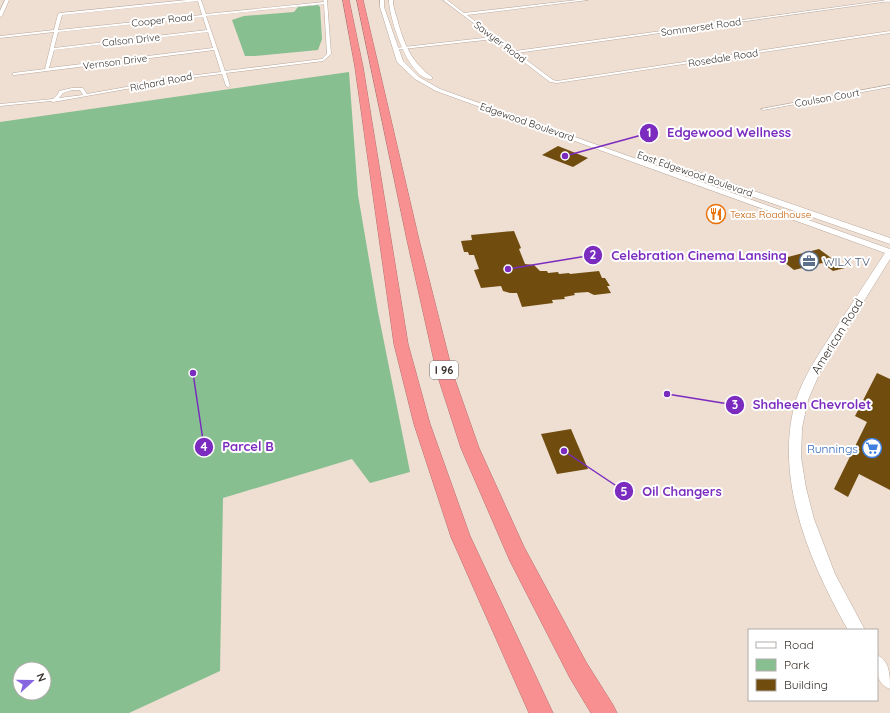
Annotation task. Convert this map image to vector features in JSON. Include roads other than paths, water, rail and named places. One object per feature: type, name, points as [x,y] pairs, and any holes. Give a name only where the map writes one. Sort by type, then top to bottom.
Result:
[{"type":"highway","points":[[346,0],[359,67],[401,344],[422,424],[461,537],[542,713]]},
{"type":"highway","name":"I 96","points":[[360,0],[413,240],[445,374],[470,448],[517,554],[578,670],[605,713]]},
{"type":"street","points":[[0,16],[7,0]]},
{"type":"street","points":[[47,70],[60,14],[198,0],[228,86]]},
{"type":"street","name":"Edgewood Boulevard","points":[[382,0],[382,7],[400,62],[409,72],[438,90],[477,102],[537,126],[790,216]]},
{"type":"street","points":[[391,0],[390,6],[405,49]]},
{"type":"street","name":"Sawyer Road","points":[[445,0],[552,81],[557,82]]},
{"type":"street","points":[[464,14],[586,0]]},
{"type":"street","name":"Cooper Road","points":[[0,37],[325,1]]},
{"type":"street","name":"Richard Road","points":[[0,105],[53,101],[168,80],[323,60],[329,54],[325,1]]},
{"type":"street","name":"Sommerset Road","points":[[514,52],[888,1]]},
{"type":"street","name":"Calson Drive","points":[[52,49],[209,32]]},
{"type":"street","name":"Rosedale Road","points":[[557,82],[890,32]]},
{"type":"street","points":[[395,49],[495,38]]},
{"type":"street","name":"Vernson Drive","points":[[15,74],[215,49]]},
{"type":"street","name":"East Edgewood Boulevard","points":[[405,49],[414,65],[438,83],[477,102],[516,112],[890,241]]},
{"type":"street","name":"Coulson Court","points":[[763,109],[890,86]]},
{"type":"street","points":[[53,101],[60,95],[61,92],[72,89],[81,89],[86,96]]},
{"type":"street","points":[[537,126],[549,126],[578,136],[588,137]]},
{"type":"street","points":[[683,177],[693,176],[722,186],[733,187]]},
{"type":"street","points":[[720,191],[733,193],[765,204],[771,203],[769,199]]},
{"type":"street","points":[[878,237],[864,235],[799,212],[792,212],[789,214],[790,216],[890,252]]},
{"type":"street","name":"American Road","points":[[856,629],[824,565],[805,511],[796,461],[796,428],[800,407],[809,381],[890,252]]},
{"type":"street","points":[[878,664],[890,681]]},
{"type":"place","name":"Edgewood Wellness","points":[[565,156]]},
{"type":"place","name":"Texas Roadhouse","points":[[716,214]]},
{"type":"place","name":"WILX TV","points":[[809,261]]},
{"type":"place","name":"Celebration Cinema Lansing","points":[[508,269]]},
{"type":"place","name":"Parcel B","points":[[193,373]]},
{"type":"place","name":"Shaheen Chevrolet","points":[[667,394]]},
{"type":"place","name":"Runnings","points":[[872,448]]},
{"type":"place","name":"Oil Changers","points":[[564,451]]}]
